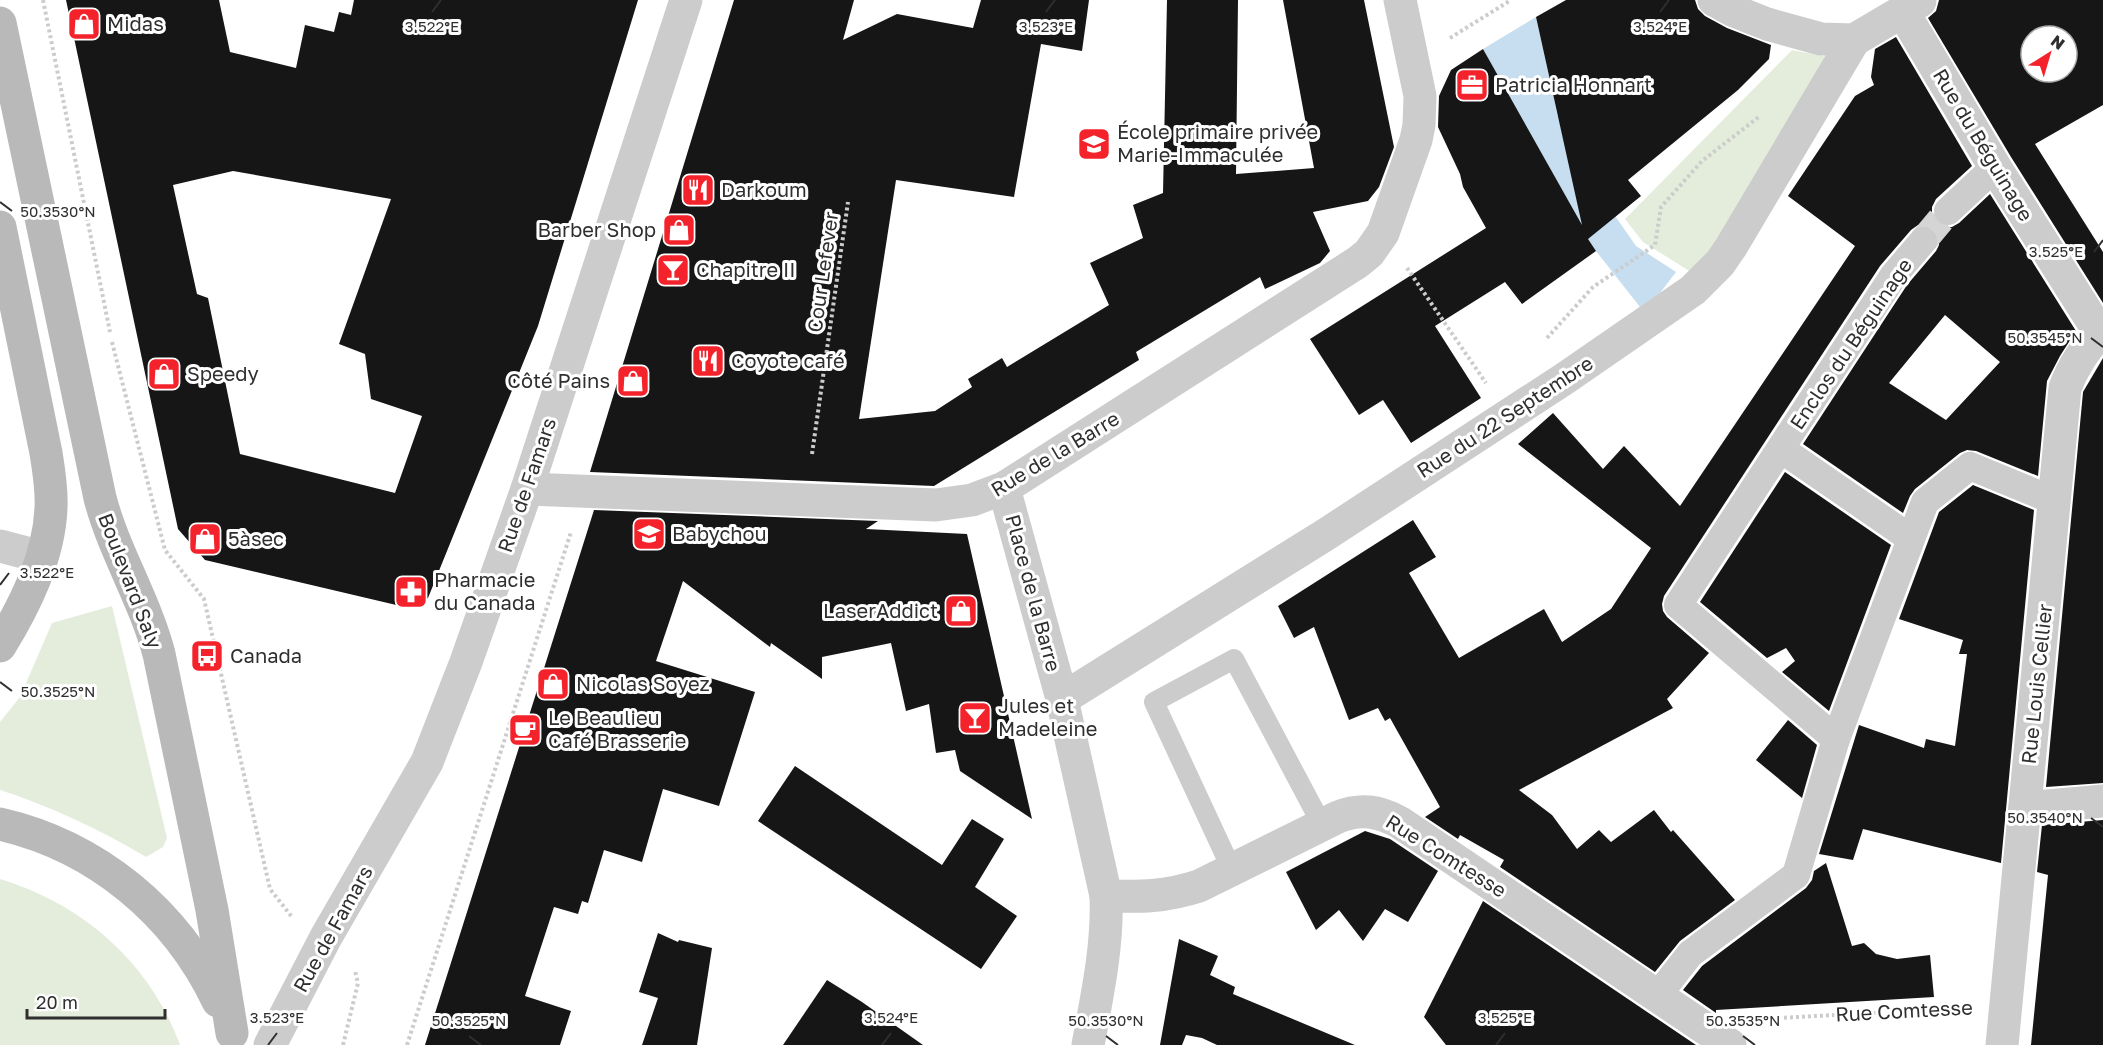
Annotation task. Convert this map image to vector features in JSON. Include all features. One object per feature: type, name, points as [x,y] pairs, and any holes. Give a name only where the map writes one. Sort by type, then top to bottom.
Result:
[{"type":"main road","name":"Boulevard Saly","points":[[0,24],[100,498],[107,525],[153,631],[159,654],[212,910],[233,1039]]},
{"type":"main road","points":[[0,227],[51,484],[51,509],[42,557],[23,604],[0,646]]},
{"type":"main road","points":[[0,824],[26,831],[68,848],[113,874],[142,898],[192,953],[214,993],[233,1039]]},
{"type":"street","name":"Rue de Famars","points":[[270,1045],[326,937],[427,762],[466,662],[527,489],[686,0]]},
{"type":"street","name":"Rue de la Barre","points":[[527,489],[936,505],[972,500],[1004,488],[1369,253],[1383,233],[1416,140],[1419,125],[1420,96],[1400,0]]},
{"type":"street","points":[[1714,0],[1734,11],[1775,27],[1821,39],[1854,40],[1912,6]]},
{"type":"street","name":"Rue du Béguinage","points":[[1912,6],[1995,167],[2101,335]]},
{"type":"street","name":"Rue du 22 Septembre","points":[[1062,699],[1324,535],[1554,385],[1693,290],[1720,263],[1731,247],[1854,40]]},
{"type":"street","points":[[1948,211],[1995,167]]},
{"type":"street","name":"Enclos du Béguinage","points":[[1836,739],[1678,605],[1894,275],[1923,241]]},
{"type":"street","name":"Rue Louis Cellier","points":[[2002,1045],[2065,387],[2081,355],[2101,335]]},
{"type":"street","name":"Enclos du Béguinage","points":[[1781,449],[1910,538]]},
{"type":"street","points":[[1658,995],[1690,954],[1796,875],[1836,739],[1925,502],[1970,466],[2055,501]]},
{"type":"street","name":"Place de la Barre","points":[[1004,488],[1062,699],[1106,896],[1104,951],[1088,1045]]},
{"type":"street","points":[[0,546],[42,557]]},
{"type":"street","points":[[2025,808],[2103,801]]},
{"type":"street","name":"Rue Comtesse","points":[[1106,896],[1156,897],[1178,893],[1199,886],[1338,817],[1360,811],[1385,815],[1730,1045]]},
{"type":"lane","points":[[1232,870],[1154,702],[1234,659],[1322,825]]},
{"type":"path","points":[[43,0],[112,342],[165,550],[204,599],[270,889],[291,916]]},
{"type":"path","points":[[1414,61],[1511,0]]},
{"type":"path","points":[[1593,287],[1655,245],[1661,207],[1702,161],[1764,112]]},
{"type":"path","name":"Cour Lefever","points":[[812,454],[848,202]]},
{"type":"path","points":[[1383,233],[1488,387]]},
{"type":"path","points":[[407,1045],[583,491]]},
{"type":"path","name":"Rue Comtesse","points":[[1695,1022],[2005,1006]]},
{"type":"green space","points":[[1792,50],[1833,58],[1705,264],[1691,272],[1643,242],[1625,219]]},
{"type":"green space","points":[[112,606],[167,838],[163,847],[146,857],[75,819],[0,790],[0,722],[20,697],[52,623]]},
{"type":"green space","points":[[0,879],[59,904],[86,921],[110,941],[132,963],[151,988],[167,1015],[180,1045],[0,1045]]},
{"type":"water","points":[[1536,17],[1558,117],[1604,200],[1636,246],[1676,272],[1660,293],[1640,307],[1596,251],[1560,199],[1483,49]]},
{"type":"building","points":[[66,0],[219,0],[230,52],[296,68],[305,25],[334,32],[339,12],[351,15],[354,0],[638,0],[538,326],[428,598],[409,608],[205,560],[178,529]],"holes":[[[233,171],[391,199],[339,344],[365,354],[371,399],[422,416],[395,493],[240,454],[208,298],[197,294],[173,185]]]},
{"type":"building","points":[[734,0],[854,0],[843,40],[897,14],[973,28],[981,0],[1089,0],[1082,51],[1041,44],[1014,197],[896,180],[859,419],[935,411],[972,387],[968,379],[1002,358],[1007,367],[1109,305],[1090,263],[1143,238],[1133,205],[1163,193],[1167,0],[1238,0],[1236,174],[1314,168],[1283,0],[1364,0],[1394,147],[1379,187],[1368,201],[1313,212],[1330,251],[1320,263],[1265,289],[1260,277],[1136,352],[1139,360],[934,486],[590,472]]},
{"type":"building","points":[[1566,0],[1695,0],[1698,9],[1705,16],[1727,28],[1771,45],[1769,59],[1738,90],[1628,180],[1641,196],[1588,239],[1596,251],[1522,304],[1505,282],[1435,326],[1481,398],[1411,443],[1383,400],[1359,415],[1310,339],[1486,228],[1463,187],[1460,174],[1438,127],[1439,96],[1451,70],[1483,49],[1582,225],[1536,17]]},
{"type":"building","points":[[1939,0],[2103,0],[2103,105],[2035,144],[2103,252],[2103,303],[2011,157],[1928,18],[1936,11]]},
{"type":"building","points":[[1896,37],[1972,166],[1936,199],[1932,207],[1932,215],[1936,222],[1944,227],[1952,227],[1990,194],[2076,331],[2047,381],[2038,476],[1976,451],[1967,450],[1960,453],[1915,489],[1903,513],[1803,444],[1907,285],[1936,251],[1939,236],[1933,228],[1918,225],[1911,230],[1880,266],[1664,596],[1663,611],[1667,617],[1709,653],[1667,699],[1673,708],[1519,790],[1552,815],[1577,849],[1599,830],[1611,842],[1654,810],[1671,832],[1673,830],[1735,900],[1680,941],[1655,972],[1500,867],[1504,860],[1460,835],[1458,839],[1425,817],[1440,807],[1390,718],[1385,721],[1378,708],[1349,720],[1314,627],[1294,638],[1278,606],[1413,520],[1436,557],[1409,573],[1459,658],[1544,609],[1562,642],[1611,609],[1651,548],[1518,444],[1553,413],[1603,469],[1624,446],[1680,506],[1855,246],[1788,196],[1855,96],[1874,85],[1871,77],[1875,49]],"holes":[[[1945,315],[2000,362],[1946,420],[1889,383]]]},
{"type":"building","points":[[2103,358],[2103,783],[2046,787],[2083,392]]},
{"type":"building","points":[[1785,472],[1891,545],[1829,711],[1782,672],[1795,661],[1786,648],[1767,658],[1700,602]]},
{"type":"building","points":[[1973,485],[2034,510],[2001,863],[1863,829],[1853,860],[1819,854],[1859,725],[1924,748],[1926,739],[1955,746],[1967,654],[1959,654],[1963,640],[1899,619],[1939,512]]},
{"type":"building","points":[[594,510],[878,521],[866,529],[967,534],[1032,819],[960,771],[955,750],[936,753],[929,704],[906,711],[891,643],[822,657],[822,679],[771,643],[770,647],[683,581],[656,661],[755,692],[719,806],[663,789],[642,862],[604,850],[588,903],[582,901],[578,914],[554,907],[525,996],[571,1011],[560,1045],[425,1045]]},
{"type":"building","points":[[1788,720],[1817,745],[1802,798],[1756,760]]},
{"type":"building","points":[[795,766],[942,865],[972,819],[1004,839],[975,887],[1017,916],[981,969],[758,821]]},
{"type":"building","points":[[2103,820],[2103,1045],[2031,1045],[2048,875],[2037,872],[2042,825]]},
{"type":"building","points":[[1365,831],[1390,839],[1438,871],[1408,922],[1385,909],[1363,941],[1339,910],[1316,930],[1286,872]]},
{"type":"building","points":[[1826,863],[1852,946],[1864,943],[1876,954],[1897,959],[1930,955],[1934,997],[1716,1010],[1716,1013],[1683,990],[1702,966],[1806,888],[1812,880],[1814,871]]},
{"type":"building","points":[[1483,901],[1696,1045],[1446,1045],[1424,1017]]},
{"type":"building","points":[[658,933],[678,942],[679,940],[712,948],[697,1045],[642,1045],[658,998],[639,992]]},
{"type":"building","points":[[1179,939],[1218,956],[1210,975],[1235,987],[1233,994],[1355,1045],[1217,1045],[1202,1038],[1186,1035],[1182,1045],[1160,1045]]},
{"type":"building","points":[[827,980],[862,1002],[923,1045],[783,1045]]},
{"type":"tunnel","points":[[1923,241],[1948,211]]},
{"type":"place","name":"Midas","points":[[84,24]]},
{"type":"place","name":"Patricia Honnart","points":[[1472,85]]},
{"type":"place","name":"École primaire privée Marie-Immaculée","points":[[1094,144]]},
{"type":"place","name":"Darkoum","points":[[698,190]]},
{"type":"place","name":"Barber Shop","points":[[679,230]]},
{"type":"place","name":"Chapitre II","points":[[673,270]]},
{"type":"place","name":"Coyote café","points":[[708,361]]},
{"type":"place","name":"Speedy","points":[[164,374]]},
{"type":"place","name":"Côté Pains","points":[[633,381]]},
{"type":"place","name":"Babychou","points":[[649,534]]},
{"type":"place","name":"5àsec","points":[[205,539]]},
{"type":"place","name":"Pharmacie du Canada","points":[[411,592]]},
{"type":"place","name":"LaserAddict","points":[[961,611]]},
{"type":"place","name":"Canada","points":[[207,656]]},
{"type":"place","name":"Nicolas Soyez","points":[[553,684]]},
{"type":"place","name":"Jules et Madeleine","points":[[975,718]]},
{"type":"place","name":"Le Beaulieu Café Brasserie","points":[[525,730]]}]
